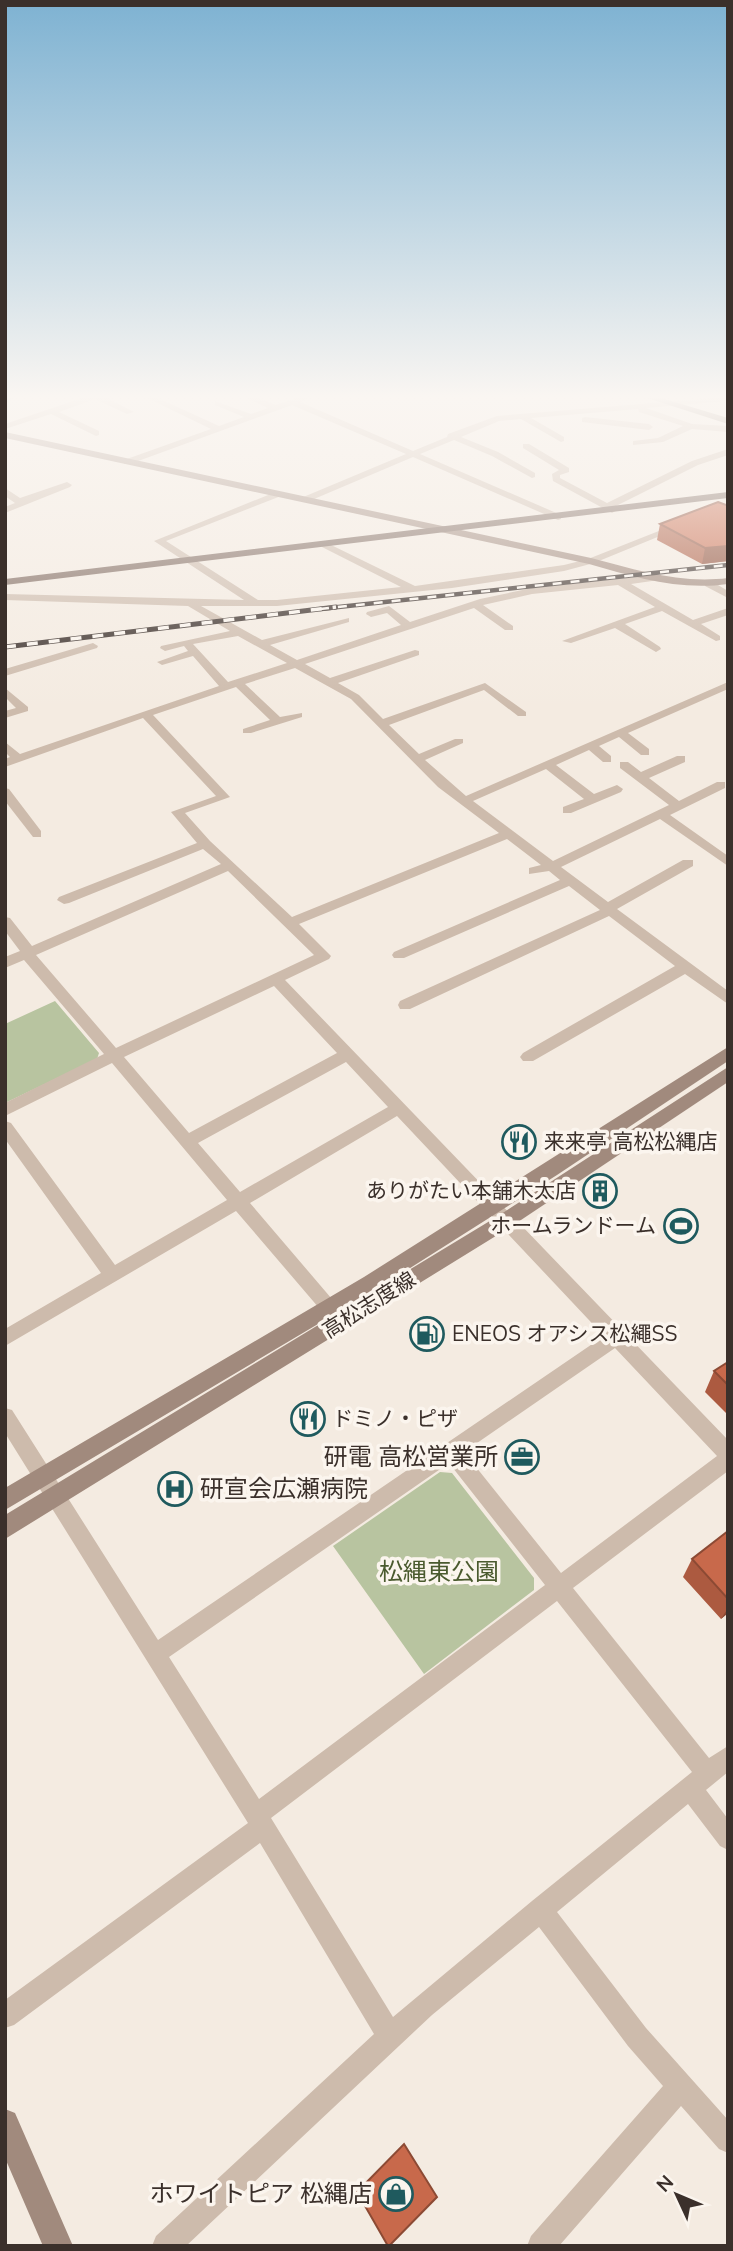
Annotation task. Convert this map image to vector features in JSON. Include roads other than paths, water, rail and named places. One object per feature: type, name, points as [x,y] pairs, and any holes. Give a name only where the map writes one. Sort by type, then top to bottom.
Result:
[{"type":"main road","points":[[304,499],[592,561],[655,578],[709,584],[728,581]]},
{"type":"main road","points":[[5,582],[694,499]]},
{"type":"main road","name":"高松志度線","points":[[499,1214],[624,1123],[728,1053]]},
{"type":"main road","name":"高松志度線","points":[[5,1528],[335,1314],[728,1073]]},
{"type":"main road","name":"高松志度線","points":[[5,1500],[335,1314]]},
{"type":"main road","points":[[5,2123],[58,2246]]},
{"type":"street","points":[[5,510],[22,503],[15,499]]},
{"type":"street","points":[[19,502],[27,499]]},
{"type":"street","points":[[257,604],[159,541],[265,499]]},
{"type":"street","points":[[517,499],[558,517]]},
{"type":"street","points":[[544,499],[576,514]]},
{"type":"street","points":[[592,499],[610,509],[628,499]]},
{"type":"street","points":[[5,597],[257,604],[413,589],[539,572],[592,561],[685,524]]},
{"type":"street","points":[[325,545],[413,589]]},
{"type":"street","points":[[5,745],[11,761],[476,604],[513,594],[655,578]]},
{"type":"street","points":[[619,581],[716,638]]},
{"type":"street","points":[[709,584],[728,595]]},
{"type":"street","points":[[188,604],[355,697],[419,758],[442,784],[728,999]]},
{"type":"street","points":[[476,604],[509,628]]},
{"type":"street","points":[[567,641],[664,607]]},
{"type":"street","points":[[664,607],[728,645]]},
{"type":"street","points":[[371,614],[389,609],[408,627]]},
{"type":"street","points":[[692,624],[728,611]]},
{"type":"street","points":[[261,643],[345,620]]},
{"type":"street","points":[[617,624],[656,649]]},
{"type":"street","points":[[165,648],[241,632]]},
{"type":"street","points":[[186,642],[233,686],[277,721]]},
{"type":"street","points":[[5,673],[93,646]]},
{"type":"street","points":[[162,662],[195,652]]},
{"type":"street","points":[[328,682],[415,653]]},
{"type":"street","points":[[464,801],[728,685]]},
{"type":"street","points":[[383,723],[485,686],[522,714]]},
{"type":"street","points":[[5,691],[24,709],[5,716]]},
{"type":"street","points":[[5,1110],[324,957],[205,844],[177,812],[224,797],[147,715]]},
{"type":"street","points":[[247,731],[298,715]]},
{"type":"street","points":[[620,732],[645,752]]},
{"type":"street","points":[[419,758],[459,740]]},
{"type":"street","points":[[590,746],[607,759]]},
{"type":"street","points":[[640,777],[681,759]]},
{"type":"street","points":[[547,764],[592,799]]},
{"type":"street","points":[[624,765],[677,805]]},
{"type":"street","points":[[534,871],[553,866],[721,785]]},
{"type":"street","points":[[567,810],[617,789]]},
{"type":"street","points":[[5,792],[37,834]]},
{"type":"street","points":[[659,813],[728,862]]},
{"type":"street","points":[[290,923],[508,834]]},
{"type":"street","points":[[64,900],[205,844]]},
{"type":"street","points":[[713,851],[728,844]]},
{"type":"street","points":[[405,1005],[610,909],[688,863]]},
{"type":"street","points":[[5,962],[230,865]]},
{"type":"street","points":[[399,955],[571,880]]},
{"type":"street","points":[[5,921],[28,953],[335,1314]]},
{"type":"street","points":[[528,1057],[685,967]]},
{"type":"street","points":[[5,2016],[728,1457],[400,1107],[277,980]]},
{"type":"street","points":[[714,988],[728,980]]},
{"type":"street","points":[[188,1141],[348,1054]]},
{"type":"street","points":[[5,1338],[400,1107]]},
{"type":"street","points":[[5,1127],[112,1275]]},
{"type":"street","points":[[154,1655],[616,1337]]},
{"type":"street","points":[[5,1416],[260,1820],[390,2036]]},
{"type":"street","points":[[451,1451],[559,1587],[698,1780],[728,1838]]},
{"type":"street","points":[[166,2246],[390,2036],[540,1909],[728,1757]]},
{"type":"street","points":[[540,1909],[637,2038],[728,2140]]},
{"type":"street","points":[[541,2246],[681,2086]]},
{"type":"railway","points":[[320,609],[728,565]]},
{"type":"railway","points":[[5,647],[336,607]]},
{"type":"place","name":"来来亭 高松松縄店","points":[[519,1142]]},
{"type":"place","name":"ありがたい本舗木太店","points":[[600,1191]]},
{"type":"place","name":"ホームランドーム","points":[[681,1226]]},
{"type":"place","name":"ENEOS オアシス松繩SS","points":[[427,1334]]},
{"type":"place","name":"ドミノ・ピザ","points":[[308,1419]]},
{"type":"place","name":"研電 高松営業所","points":[[522,1457]]},
{"type":"place","name":"研宣会広瀬病院","points":[[175,1489]]},
{"type":"place","name":"ホワイトピア 松縄店","points":[[396,2194]]},
{"type":"park label","name":"松縄東公園","points":[[439,1572]]}]
